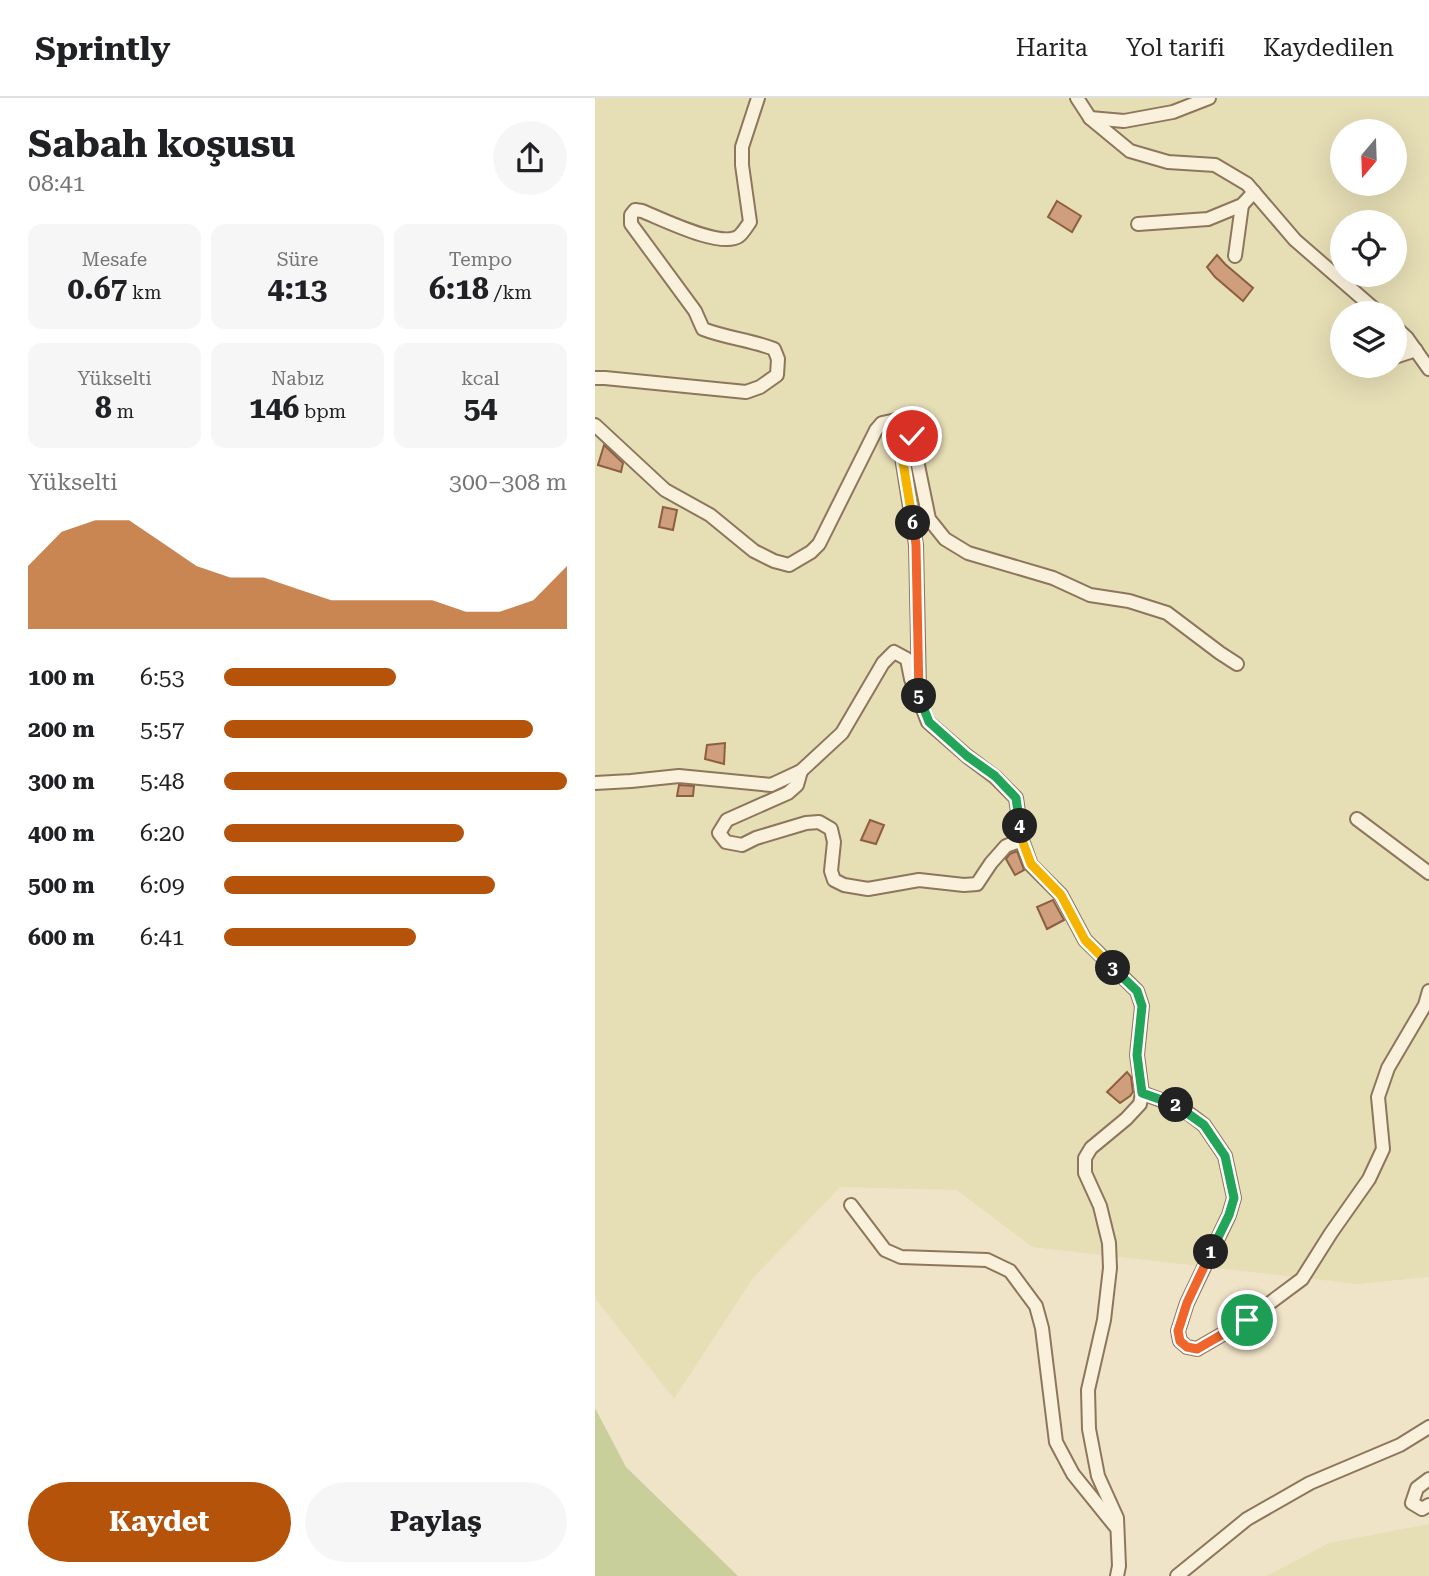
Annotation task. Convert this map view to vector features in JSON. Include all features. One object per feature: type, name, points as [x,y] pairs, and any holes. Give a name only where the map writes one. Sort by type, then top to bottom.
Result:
[{"type":"street","points":[[595,378],[745,391],[760,387],[777,375],[778,359],[774,349],[703,329],[695,311],[631,224],[631,215],[635,210],[726,241],[739,237],[750,222],[742,147],[758,98]]},
{"type":"street","points":[[1077,98],[1090,118],[1130,151],[1168,162],[1215,165],[1247,184],[1295,240],[1365,301]]},
{"type":"street","points":[[1090,118],[1124,121],[1173,112],[1209,98]]},
{"type":"street","points":[[1138,224],[1208,219],[1242,205],[1254,192]]},
{"type":"street","points":[[1235,256],[1242,205]]},
{"type":"street","points":[[1407,338],[1429,369]]},
{"type":"street","points":[[1407,353],[1416,350]]},
{"type":"street","points":[[595,425],[665,490],[710,515],[754,551],[789,565],[819,544],[876,430],[882,423],[896,420],[907,427],[912,436],[929,519],[945,539],[968,553],[1053,578],[1090,595],[1129,601],[1167,613],[1237,664]]},
{"type":"street","points":[[896,420],[916,545],[919,698]]},
{"type":"street","points":[[595,783],[679,776],[771,785],[801,771],[842,733],[883,663],[894,652],[907,659],[911,679],[929,722],[967,756],[995,776],[1016,798],[1022,840],[1031,864],[1061,895],[1085,940],[1137,991],[1142,1006],[1137,1055],[1142,1093],[1140,1104],[1091,1148],[1085,1158],[1085,1173],[1100,1206],[1109,1244],[1110,1268],[1104,1320],[1088,1390],[1090,1429],[1098,1476],[1117,1518],[1117,1576]]},
{"type":"street","points":[[801,771],[797,785],[788,793],[727,820],[719,833],[726,842],[742,845],[768,834],[819,822],[831,829],[834,842],[831,871],[834,880],[868,888],[919,880],[964,886],[977,884],[1006,846],[1022,840]]},
{"type":"street","points":[[1357,819],[1429,873]]},
{"type":"street","points":[[1142,1093],[1180,1107],[1204,1125],[1225,1156],[1234,1198],[1229,1215],[1187,1303],[1178,1331],[1180,1341],[1187,1347],[1197,1349],[1247,1320],[1302,1279],[1369,1179],[1383,1149],[1378,1097],[1388,1068],[1425,1005],[1429,991]]},
{"type":"street","points":[[851,1205],[885,1250],[901,1256],[987,1260],[1010,1271],[1036,1306],[1042,1328],[1056,1442],[1073,1474],[1117,1529]]},
{"type":"street","points":[[1177,1576],[1247,1519],[1311,1483],[1400,1445],[1429,1427]]},
{"type":"street","points":[[1429,1479],[1417,1488],[1412,1503],[1422,1509],[1429,1504]]},
{"type":"shaded area","points":[[595,98],[1429,98],[1429,1277],[1357,1284],[1032,1247],[957,1190],[840,1187],[753,1278],[674,1399],[595,1298]]},
{"type":"shaded area","points":[[1429,1524],[1429,1576],[1267,1576],[1329,1543]]},
{"type":"green space","points":[[595,1408],[626,1467],[738,1576],[595,1576]]},
{"type":"building","points":[[1057,201],[1081,216],[1072,232],[1048,217]]},
{"type":"building","points":[[1217,255],[1253,288],[1243,301],[1207,267]]},
{"type":"building","points":[[604,445],[623,463],[621,472],[598,465]]},
{"type":"building","points":[[663,507],[677,510],[673,530],[659,527]]},
{"type":"building","points":[[725,743],[724,764],[705,759],[707,745]]},
{"type":"building","points":[[679,785],[694,786],[693,796],[677,796]]},
{"type":"building","points":[[870,820],[884,825],[876,844],[861,840]]},
{"type":"building","points":[[1017,851],[1024,870],[1015,875],[1006,859]]},
{"type":"building","points":[[1053,900],[1064,920],[1047,929],[1037,907]]},
{"type":"building","points":[[1127,1072],[1131,1077],[1133,1092],[1120,1103],[1107,1092]]},
{"type":"route","points":[[912,436],[907,427],[896,420],[916,545],[919,698],[929,722],[967,756],[995,776],[1016,798],[1022,840],[1031,864],[1061,895],[1085,940],[1137,991],[1142,1006],[1137,1055],[1142,1093],[1180,1107],[1204,1125],[1225,1156],[1234,1198],[1229,1215],[1187,1303],[1178,1331],[1180,1341],[1187,1347],[1197,1349],[1247,1320]]}]
